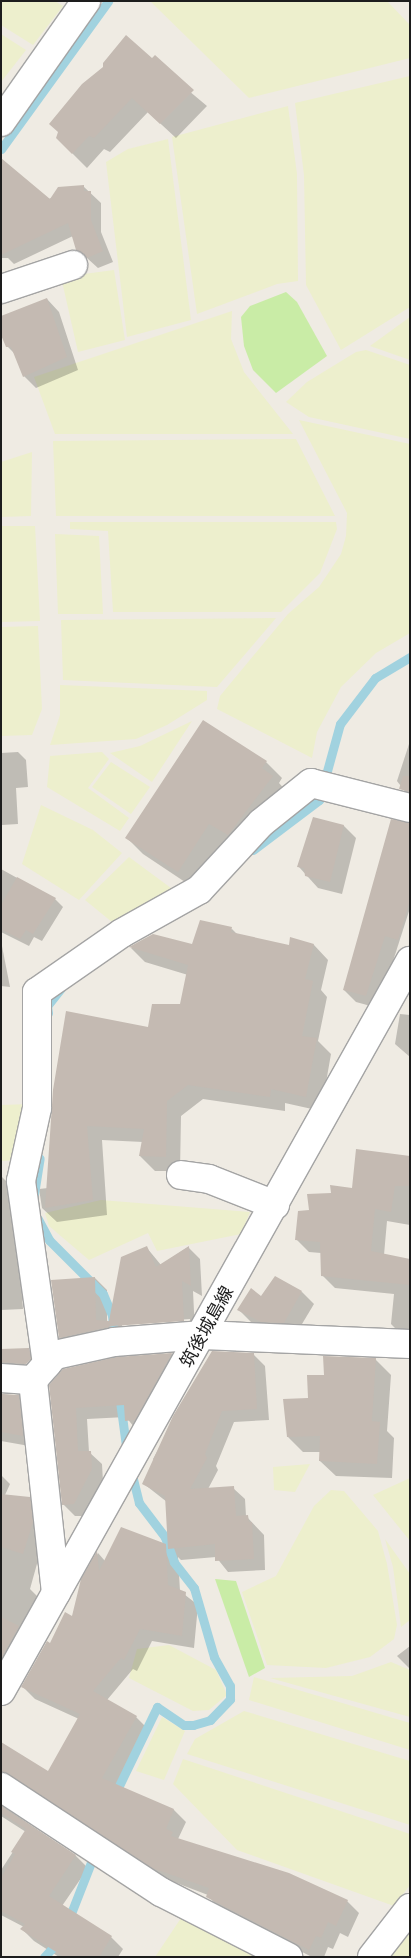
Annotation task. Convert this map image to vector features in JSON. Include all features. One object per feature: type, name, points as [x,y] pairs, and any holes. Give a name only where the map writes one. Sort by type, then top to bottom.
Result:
[{"type":"street","points":[[1,122],[86,1]]},
{"type":"street","points":[[1,289],[73,265]]},
{"type":"street","points":[[56,1593],[40,1372],[21,1181],[37,1108],[37,992],[122,933],[199,890],[261,824],[311,782],[410,808]]},
{"type":"street","name":"筑後城島線","points":[[1,1691],[203,1335],[410,960]]},
{"type":"street","points":[[181,1175],[209,1179],[275,1205]]},
{"type":"street","points":[[1,1378],[40,1372],[55,1354],[114,1342],[203,1335],[410,1344]]},
{"type":"street","points":[[1,1787],[161,1892],[288,1957]]},
{"type":"street","points":[[372,1957],[410,1908]]},
{"type":"green space","points":[[1,1],[55,1],[63,6],[33,45],[1,25]]},
{"type":"green space","points":[[150,1],[387,1],[410,25],[410,58],[249,98]]},
{"type":"green space","points":[[1,34],[26,50],[1,82]]},
{"type":"green space","points":[[410,76],[410,307],[341,350],[306,285],[304,175],[295,103]]},
{"type":"green space","points":[[288,106],[297,174],[298,281],[277,284],[197,314],[172,137]]},
{"type":"green space","points":[[168,139],[191,320],[127,337],[106,162],[128,149]]},
{"type":"green space","points":[[114,270],[125,340],[78,352],[61,277]]},
{"type":"green space","points":[[286,292],[297,302],[327,356],[276,393],[253,370],[244,346],[241,317],[250,306]]},
{"type":"green space","points":[[232,311],[231,339],[244,372],[293,434],[55,434],[34,377]]},
{"type":"green space","points":[[410,317],[410,360],[370,346]]},
{"type":"green space","points":[[366,350],[410,365],[410,439],[309,417],[286,402],[307,382],[356,352]]},
{"type":"green space","points":[[299,420],[410,444],[410,633],[376,653],[341,687],[317,732],[312,758],[217,709],[220,696],[288,614],[319,587],[341,554],[346,536],[347,513]]},
{"type":"green space","points":[[296,439],[335,516],[56,516],[53,441]]},
{"type":"green space","points":[[32,452],[31,516],[1,517],[1,462]]},
{"type":"green space","points":[[70,522],[336,522],[337,529],[320,573],[281,612],[113,612],[108,531],[70,529]]},
{"type":"green space","points":[[1,526],[35,526],[40,621],[1,622]]},
{"type":"green space","points":[[55,534],[99,536],[103,614],[58,614]]},
{"type":"green space","points":[[276,618],[217,687],[63,680],[61,620]]},
{"type":"green space","points":[[38,626],[42,709],[32,735],[1,736],[1,627]]},
{"type":"green space","points":[[60,685],[207,691],[207,700],[167,725],[136,739],[50,745],[60,715]]},
{"type":"green space","points":[[192,721],[152,782],[110,753],[140,746]]},
{"type":"green space","points":[[102,752],[109,759],[88,788],[129,818],[120,831],[47,787],[50,756]]},
{"type":"green space","points":[[111,762],[150,787],[131,814],[92,787]]},
{"type":"green space","points":[[41,805],[93,830],[122,853],[79,900],[22,864]]},
{"type":"green space","points":[[129,857],[175,891],[118,927],[85,900]]},
{"type":"green space","points":[[30,1104],[19,1160],[1,1161],[1,1105]]},
{"type":"green space","points":[[101,1200],[250,1212],[241,1234],[157,1251],[148,1233],[89,1260],[49,1226],[45,1213]]},
{"type":"green space","points":[[310,1464],[295,1492],[274,1490],[273,1467]]},
{"type":"green space","points":[[410,1478],[410,1541],[373,1495]]},
{"type":"green space","points":[[331,1490],[344,1491],[378,1531],[387,1564],[397,1625],[394,1639],[370,1657],[326,1668],[267,1665],[242,1592],[276,1576],[314,1506]]},
{"type":"green space","points":[[385,1539],[410,1574],[410,1620],[401,1627],[393,1567]]},
{"type":"green space","points":[[215,1579],[236,1581],[265,1668],[249,1677]]},
{"type":"green space","points":[[169,1645],[216,1670],[227,1695],[209,1710],[193,1711],[129,1678],[137,1649]]},
{"type":"green space","points":[[391,1662],[410,1670],[410,1717],[270,1678],[352,1676]]},
{"type":"green space","points":[[254,1677],[410,1723],[410,1750],[249,1700]]},
{"type":"green space","points":[[244,1711],[410,1761],[410,1825],[187,1754],[195,1739]]},
{"type":"green space","points":[[162,1717],[185,1731],[164,1780],[136,1771]]},
{"type":"green space","points":[[183,1759],[410,1834],[410,1885],[394,1906],[237,1850],[173,1784]]},
{"type":"green space","points":[[185,1912],[271,1957],[155,1957]]},
{"type":"green space","points":[[410,1930],[410,1957],[389,1957]]},
{"type":"building","points":[[126,35],[152,58],[155,55],[194,90],[160,124],[132,98],[94,138],[89,136],[72,154],[56,138],[58,132],[49,124],[82,84],[103,67],[103,63]]},
{"type":"building","points":[[1,158],[50,199],[58,187],[84,185],[84,191],[91,191],[91,220],[103,251],[87,258],[76,250],[68,223],[1,255]]},
{"type":"building","points":[[47,298],[67,357],[23,377],[11,347],[6,347],[1,335],[1,316]]},
{"type":"building","points":[[203,720],[267,761],[262,768],[273,776],[228,835],[209,824],[178,872],[125,838]]},
{"type":"building","points":[[403,776],[410,776],[410,792],[399,789]]},
{"type":"building","points":[[313,817],[344,825],[330,882],[305,876],[304,868],[297,867]]},
{"type":"building","points":[[391,819],[410,823],[410,900],[398,940],[385,936],[366,996],[343,990]]},
{"type":"building","points":[[17,877],[56,898],[33,934],[26,930],[20,939],[1,929],[1,905]]},
{"type":"building","points":[[200,920],[232,927],[231,932],[289,945],[290,937],[314,944],[305,979],[313,981],[302,1036],[317,1038],[306,1097],[271,1089],[270,1097],[188,1085],[167,1101],[166,1157],[139,1156],[144,1129],[87,1126],[93,1200],[45,1208],[53,1090],[66,1011],[148,1027],[152,1004],[180,1004],[188,965],[129,947],[153,934],[192,944]]},
{"type":"building","points":[[356,1149],[410,1156],[410,1186],[395,1186],[391,1212],[375,1209],[371,1251],[410,1259],[410,1285],[321,1276],[320,1242],[295,1240],[298,1211],[309,1210],[307,1194],[331,1193],[330,1185],[352,1188]]},
{"type":"building","points":[[147,1246],[156,1267],[189,1246],[191,1286],[182,1281],[184,1321],[113,1326],[59,1338],[51,1280],[95,1277],[96,1320],[109,1321],[121,1257]]},
{"type":"building","points":[[275,1276],[302,1291],[284,1323],[261,1322],[237,1310],[251,1288],[261,1296]]},
{"type":"building","points":[[29,1348],[31,1359],[26,1364],[1,1362],[1,1349]]},
{"type":"building","points":[[212,1351],[254,1353],[257,1409],[222,1411],[205,1454],[207,1458],[190,1489],[234,1486],[236,1516],[248,1515],[249,1522],[252,1522],[254,1559],[215,1561],[215,1544],[168,1549],[165,1496],[142,1484],[173,1416]]},
{"type":"building","points":[[172,1353],[135,1420],[125,1421],[124,1405],[76,1408],[78,1451],[91,1451],[92,1469],[74,1504],[62,1505],[49,1385],[63,1369],[116,1357]]},
{"type":"building","points":[[323,1356],[376,1358],[372,1421],[380,1422],[377,1464],[319,1461],[320,1436],[287,1437],[283,1399],[308,1398],[307,1375],[324,1375]]},
{"type":"building","points":[[1,1394],[19,1395],[23,1436],[1,1432]]},
{"type":"building","points":[[1,1494],[30,1497],[33,1522],[23,1554],[1,1547]]},
{"type":"building","points":[[121,1527],[166,1544],[168,1585],[186,1592],[182,1636],[140,1629],[124,1660],[121,1658],[93,1691],[137,1716],[102,1778],[174,1809],[166,1829],[173,1832],[171,1836],[289,1873],[348,1900],[336,1926],[328,1922],[321,1938],[316,1936],[309,1950],[206,1897],[209,1888],[152,1868],[1,1771],[1,1742],[48,1771],[80,1714],[21,1687],[47,1641],[50,1643],[65,1612],[72,1616],[81,1579],[97,1551],[99,1571]]},
{"type":"building","points":[[1,1617],[19,1626],[1,1659]]},
{"type":"building","points":[[1,1806],[76,1855],[49,1896],[112,1936],[99,1957],[64,1957],[20,1929],[25,1924],[1,1911],[1,1878],[15,1854],[11,1852],[26,1829],[1,1813]]},
{"type":"waterway","points":[[1,149],[108,1]]},
{"type":"waterway","points":[[253,850],[319,800],[340,724],[375,678],[410,657]]},
{"type":"waterway","points":[[48,1013],[47,1006],[61,988]]},
{"type":"waterway","points":[[34,1194],[40,1158]]},
{"type":"waterway","points":[[38,1219],[49,1240],[103,1294],[112,1315],[117,1369]]},
{"type":"waterway","points":[[119,1394],[127,1453]]},
{"type":"waterway","points":[[114,1796],[157,1707],[184,1725],[193,1725],[210,1720],[230,1699],[230,1686],[214,1657],[194,1588],[174,1562],[165,1537],[139,1503],[131,1470]]},
{"type":"waterway","points":[[68,1921],[95,1852]]},
{"type":"waterway","points":[[44,1957],[58,1942]]}]
